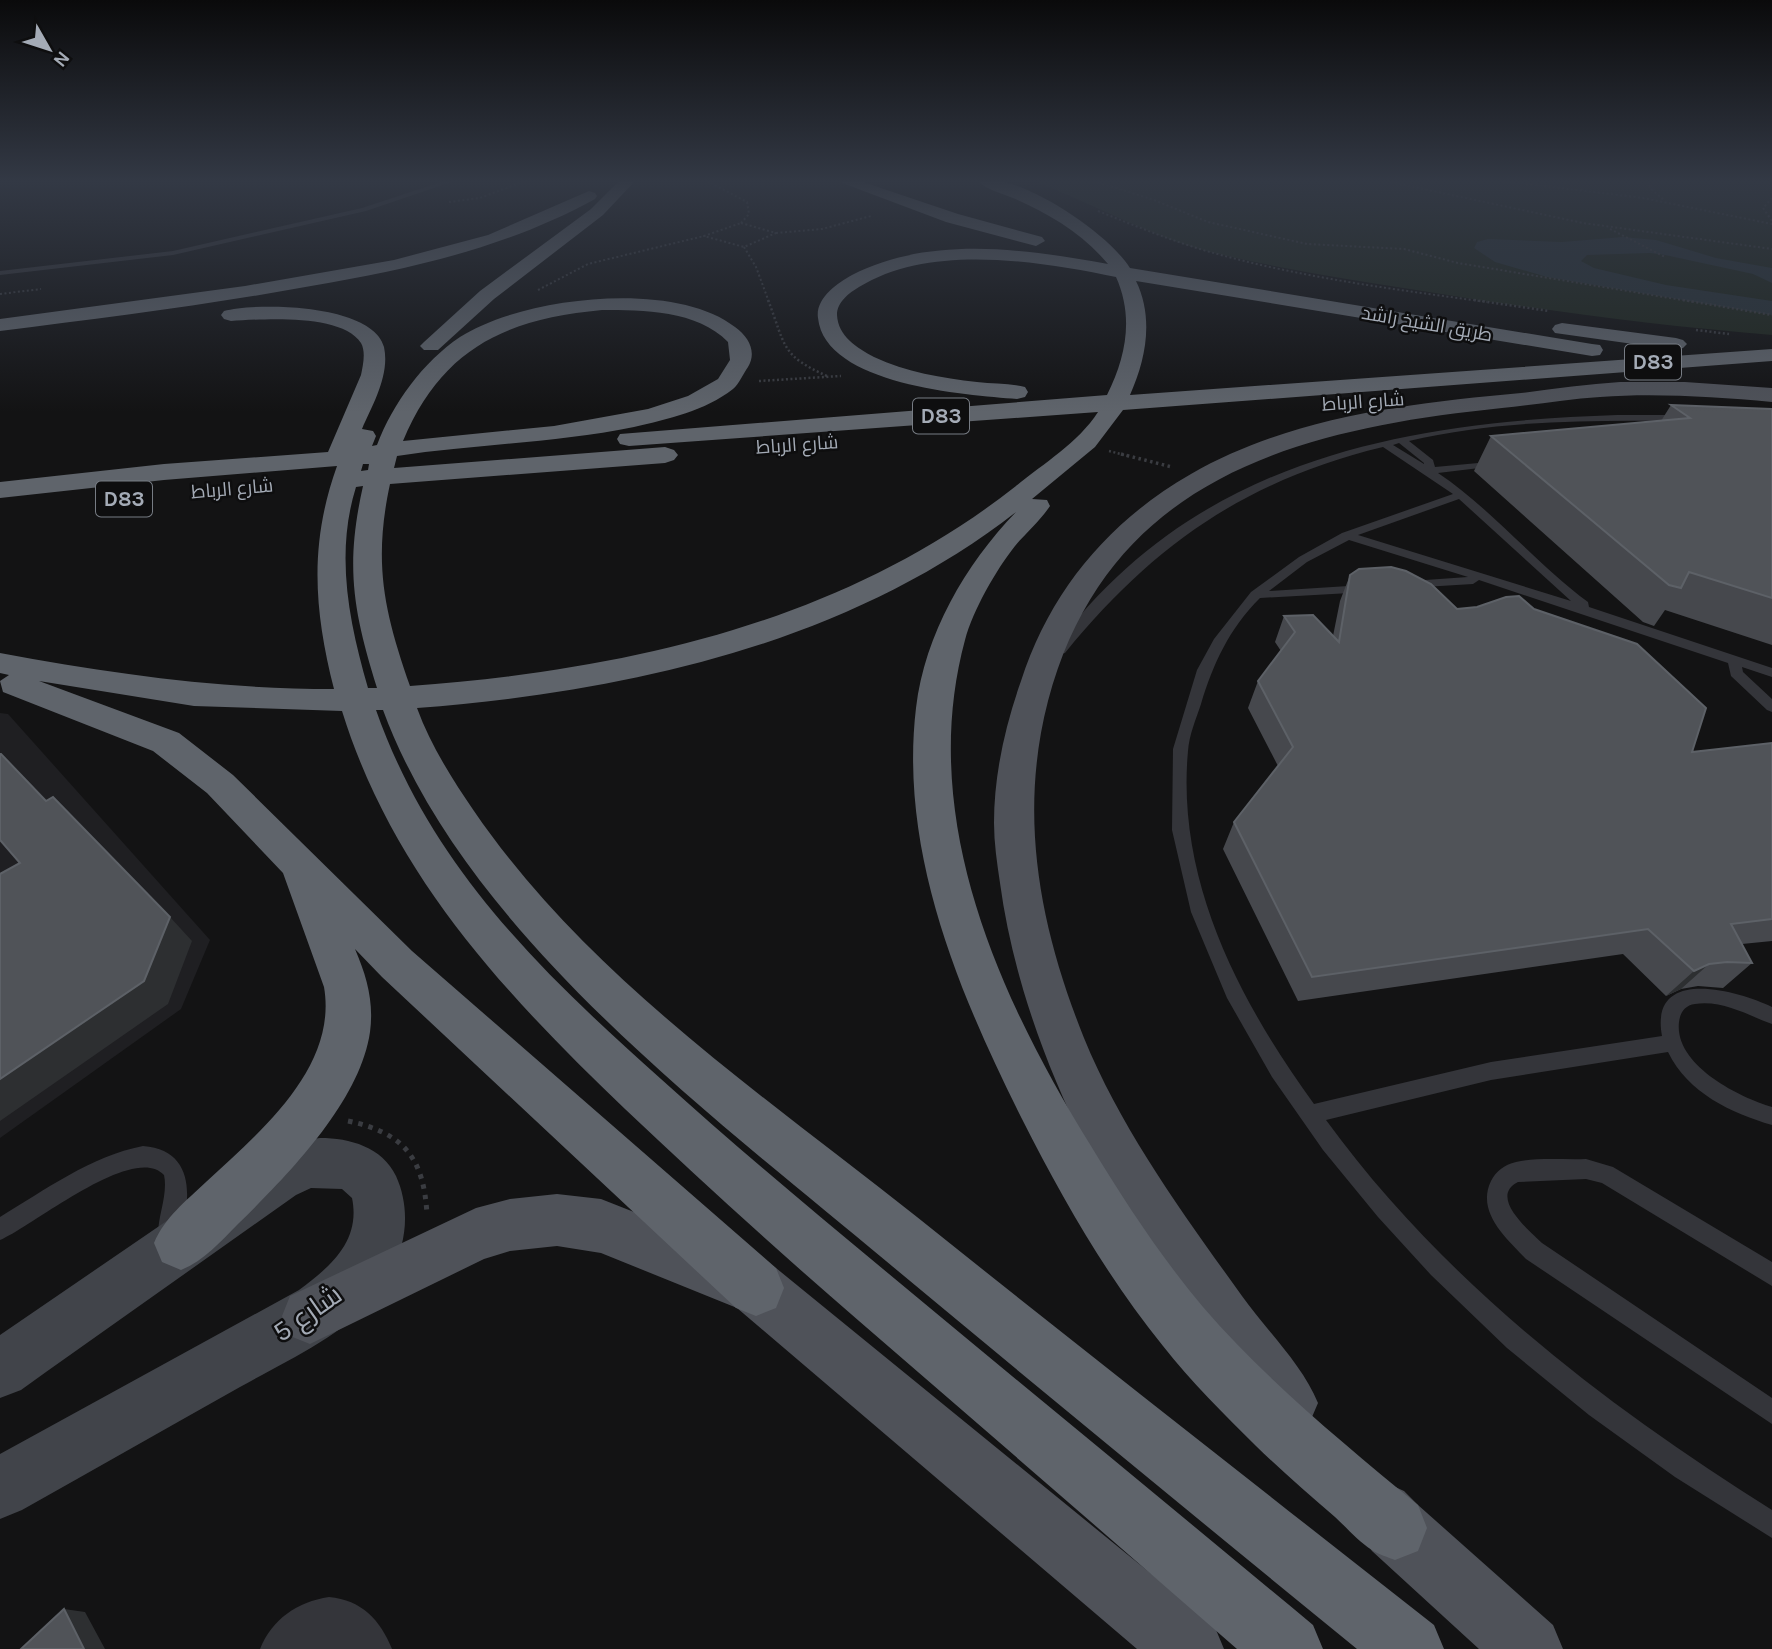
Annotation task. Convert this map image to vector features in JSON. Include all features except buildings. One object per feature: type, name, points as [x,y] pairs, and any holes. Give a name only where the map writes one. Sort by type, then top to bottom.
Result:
[{"type":"highway","points":[[0,325],[313,281],[422,258]]},
{"type":"highway","points":[[536,258],[487,295],[421,355],[373,419],[348,470],[332,524],[333,617],[340,652],[382,724],[509,888],[576,960],[726,1095],[1410,1649]]},
{"type":"highway","points":[[936,258],[883,269],[851,283],[831,301],[827,312],[831,333],[854,354],[894,372],[948,385],[1051,394],[1215,387],[1278,389]]},
{"type":"highway","points":[[1039,258],[1205,288],[1286,299]]},
{"type":"highway","name":"طريق الشيخ راشد","points":[[1101,258],[1286,299],[1458,330],[1653,359],[1772,373]]},
{"type":"highway","points":[[1114,258],[1129,281],[1138,303],[1140,327],[1130,369],[1095,445],[1006,538],[981,572],[961,610],[945,654],[935,703],[932,759],[936,822],[950,893],[976,972],[1015,1061],[1071,1161],[1133,1262],[1185,1328],[1246,1395],[1316,1461],[1395,1528]]},
{"type":"highway","name":"طريق الشيخ راشد","points":[[1261,277],[1473,315],[1772,355]]},
{"type":"highway","points":[[0,312],[313,281]]},
{"type":"highway","points":[[347,458],[429,445],[607,426],[672,410],[707,395],[738,369],[741,351],[733,335],[701,317],[654,307],[596,306],[532,316],[477,336],[452,353],[414,396],[400,419],[380,469],[367,539],[366,578],[384,665],[382,724],[396,805],[449,888],[483,933],[569,1027],[847,1275],[1289,1649]]},
{"type":"highway","points":[[0,342],[183,319],[268,313],[300,314],[349,325],[365,334],[374,346],[375,359],[364,398],[338,457],[336,484],[339,498]]},
{"type":"highway","name":"شارع الرباط","points":[[0,490],[164,472],[347,458],[843,424],[1534,370],[1772,355]]},
{"type":"highway","points":[[1653,359],[1772,380]]},
{"type":"highway","name":"شارع الرباط","points":[[0,513],[248,487],[1434,396],[1596,390]]},
{"type":"highway","points":[[0,663],[190,695],[292,701],[401,699],[511,688],[619,670],[733,640],[811,615],[889,581],[954,545],[1095,445]]},
{"type":"highway","points":[[0,480],[164,472]]},
{"type":"highway","points":[[0,679],[53,697],[166,743],[220,785],[397,964],[756,1288]]},
{"type":"highway","points":[[173,1249],[288,1135],[327,1084],[339,1059],[348,1028],[349,999],[296,860]]},
{"type":"main road","points":[[1529,1649],[1395,1528],[1268,1380],[1171,1245],[1101,1125],[1054,1020],[1022,909],[1012,815],[1021,736],[1038,676],[1059,621],[1088,575],[1123,536],[1163,503],[1207,476],[1292,441],[1361,422],[1435,409],[1596,390],[1692,390],[1772,395]]},
{"type":"main road","points":[[310,1316],[476,1235],[510,1225],[557,1220],[601,1226],[756,1288],[1190,1649]]},
{"type":"street","name":"شارع 5","points":[[0,1369],[272,1182],[305,1164],[337,1161],[363,1171],[379,1193],[381,1223],[370,1257],[344,1290],[310,1316],[0,1488]]},
{"type":"street","points":[[286,1649],[302,1632],[327,1622],[348,1627],[366,1649]]},
{"type":"lane","points":[[0,273],[130,258]]},
{"type":"lane","points":[[1038,676],[1128,573],[1175,536],[1225,504],[1278,478],[1334,457],[1452,430],[1545,421],[1697,419]]},
{"type":"lane","points":[[1403,440],[1429,462],[1431,471]]},
{"type":"lane","points":[[1385,444],[1414,464],[1431,471],[1461,495],[1596,613]]},
{"type":"lane","points":[[1431,471],[1510,461]]},
{"type":"lane","points":[[1461,495],[1402,513],[1346,535],[1304,559],[1255,595],[1211,654],[1194,690],[1182,730],[1176,777],[1180,831],[1193,891],[1218,959],[1256,1034],[1309,1115],[1368,1188],[1439,1267],[1525,1348],[1627,1429],[1772,1525]]},
{"type":"lane","points":[[1346,535],[1596,613],[1772,673]]},
{"type":"lane","points":[[1511,588],[1539,585],[1546,577],[1546,572]]},
{"type":"lane","points":[[1255,595],[1483,579]]},
{"type":"lane","points":[[1734,661],[1736,673],[1772,707]]},
{"type":"lane","points":[[1772,1016],[1731,998],[1707,995],[1687,999],[1673,1009],[1669,1024],[1673,1044],[1696,1076],[1735,1103],[1772,1116]]},
{"type":"lane","points":[[1309,1115],[1492,1072],[1673,1044]]},
{"type":"lane","points":[[0,1229],[109,1167],[143,1156],[162,1159],[173,1170],[177,1187],[173,1249]]},
{"type":"lane","points":[[1772,1275],[1606,1174],[1569,1168],[1516,1172],[1504,1178],[1498,1190],[1498,1205],[1505,1221],[1534,1251],[1772,1412]]},
{"type":"path","points":[[532,293],[588,264],[613,258]]},
{"type":"path","points":[[751,258],[789,355],[800,364],[828,377]]},
{"type":"path","points":[[1234,258],[1306,274],[1555,312]]},
{"type":"path","points":[[1439,258],[1772,315]]},
{"type":"path","points":[[1689,330],[1731,334]]},
{"type":"path","points":[[724,383],[894,372]]},
{"type":"path","points":[[1095,445],[1166,465]]},
{"type":"path","points":[[341,1120],[379,1128],[407,1148],[425,1180],[427,1220],[440,1216]]},
{"type":"shaded area","points":[[1238,258],[1772,258],[1772,335],[1561,312]]},
{"type":"shaded area","points":[[1489,258],[1584,258],[1581,261],[1594,268],[1666,285],[1772,301],[1772,315],[1547,277]]},
{"type":"shaded area","points":[[1679,258],[1716,258],[1772,268],[1772,283],[1753,274]]},
{"type":"shaded area","points":[[0,713],[8,714],[210,940],[181,1009],[0,1138]]}]
